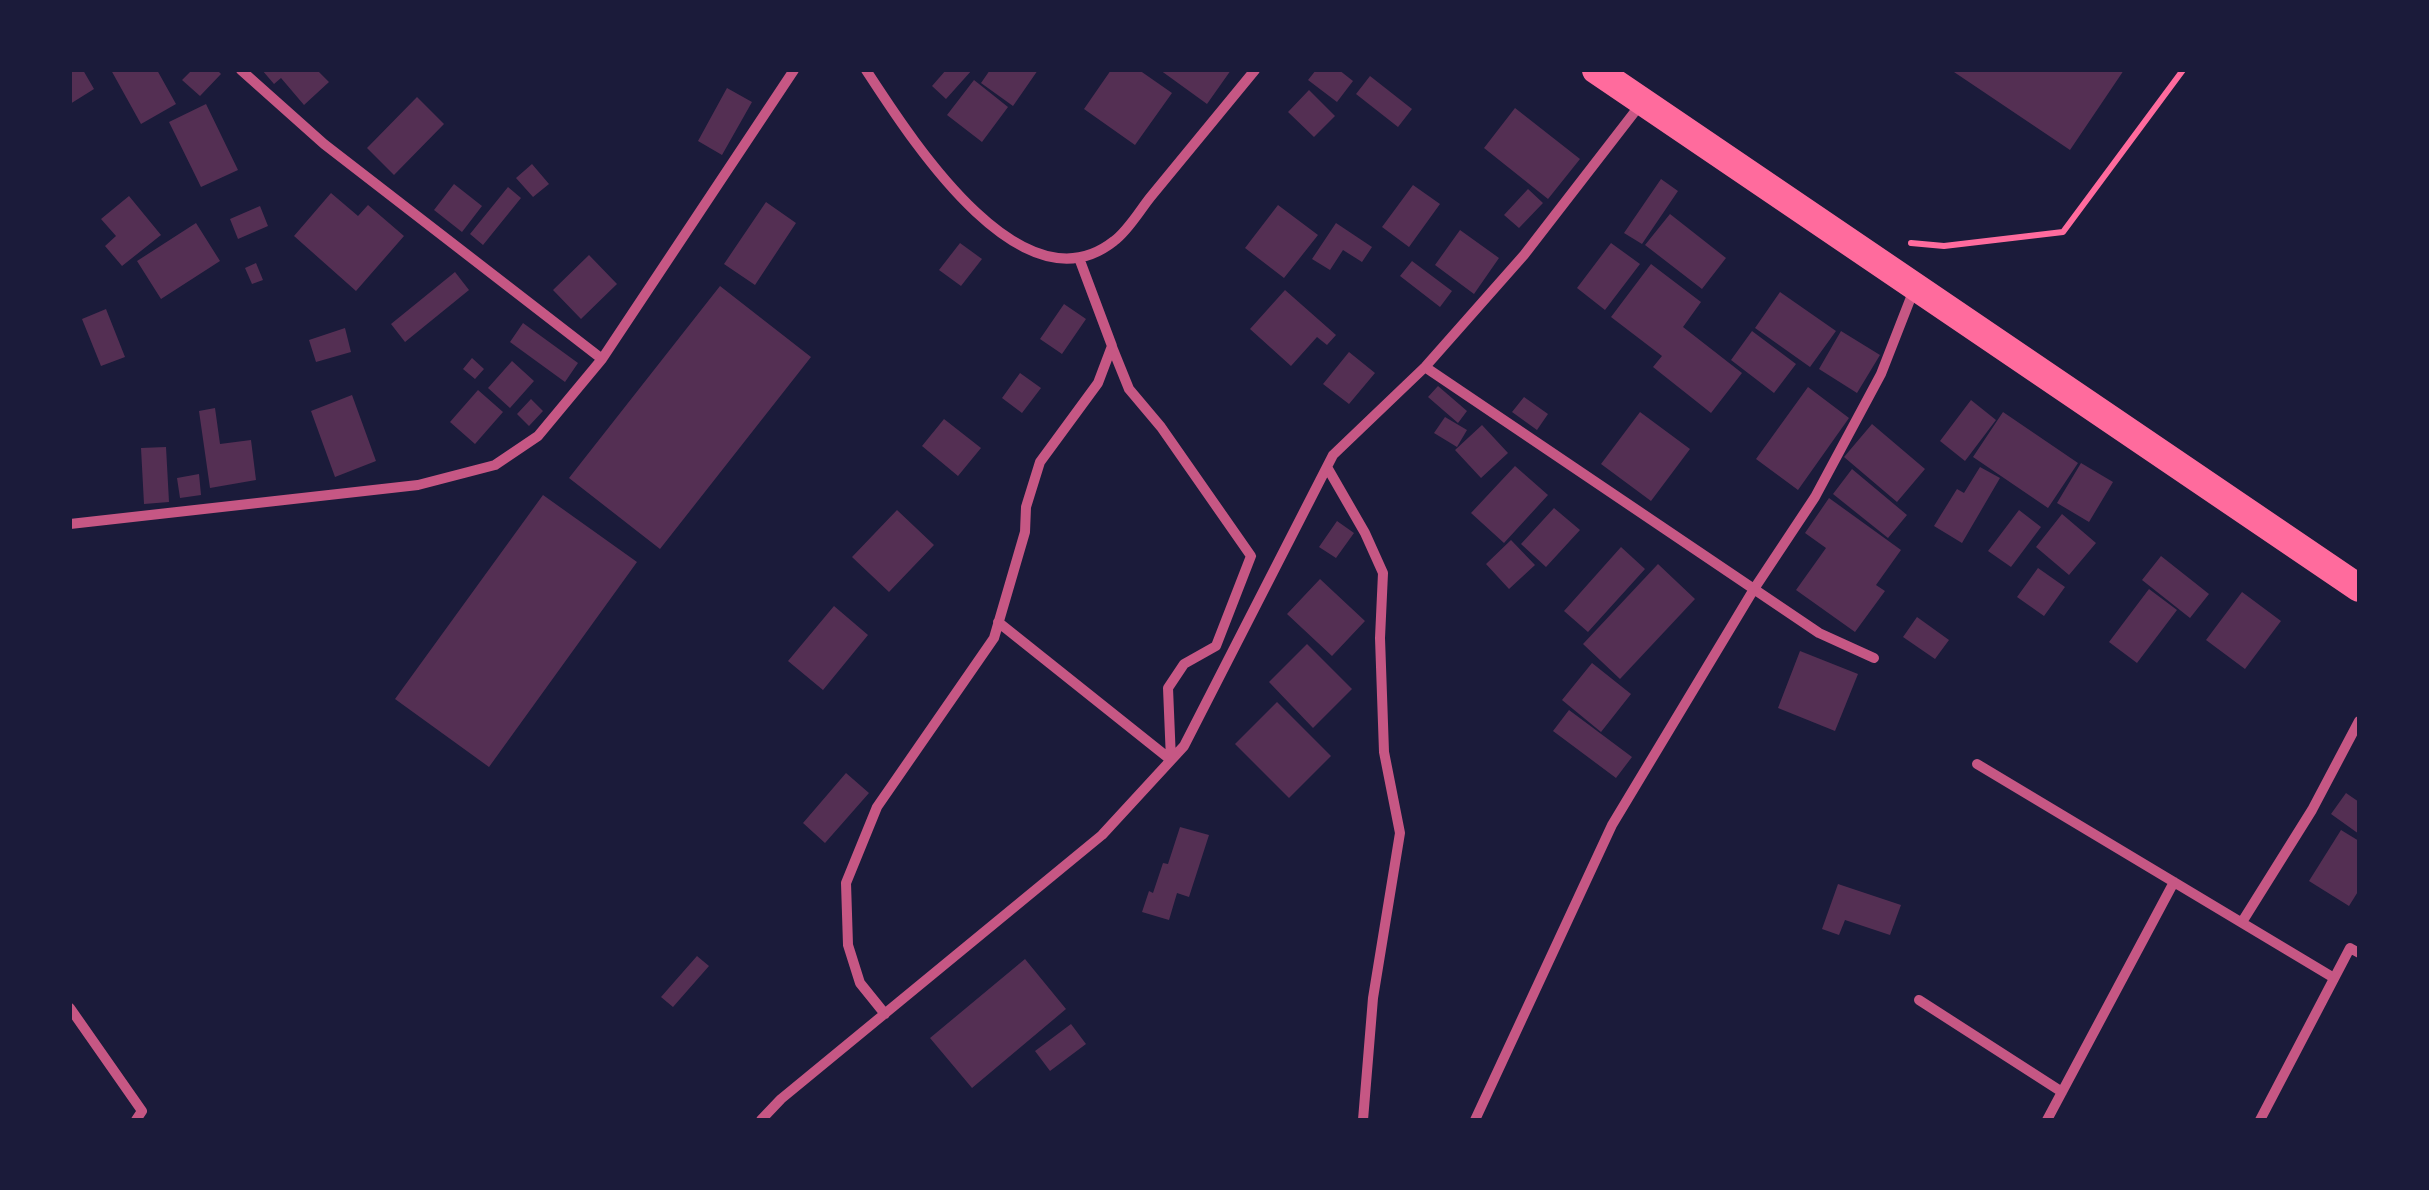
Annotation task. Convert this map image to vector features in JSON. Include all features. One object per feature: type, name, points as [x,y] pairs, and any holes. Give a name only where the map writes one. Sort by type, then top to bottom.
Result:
[{"type":"highway","points":[[1596,70],[2359,588]]},
{"type":"street","points":[[241,70],[324,144],[602,359]]},
{"type":"street","points":[[70,524],[418,485],[495,465],[538,436],[602,359],[794,70]]},
{"type":"street","points":[[866,70],[953,192],[1015,242],[1054,259],[1079,258],[1114,242],[1255,70]]},
{"type":"street","points":[[761,1120],[1102,835],[1184,746],[1333,455],[1425,367],[1524,256],[1642,101]]},
{"type":"street","points":[[1079,258],[1129,388],[1251,556],[1216,646],[1184,664],[1168,688],[1171,760]]},
{"type":"street","points":[[1475,1120],[1612,825],[1754,589],[1815,497],[1882,374],[1915,286]]},
{"type":"street","points":[[884,1014],[860,983],[848,945],[846,883],[877,808],[994,638],[1040,462],[1098,383],[1112,346]]},
{"type":"street","points":[[1425,367],[1819,632],[1874,658]]},
{"type":"street","points":[[1327,467],[1383,572],[1380,638],[1384,752],[1400,833],[1372,998],[1363,1120]]},
{"type":"street","points":[[998,622],[1171,760]]},
{"type":"street","points":[[2242,922],[2312,810],[2359,720]]},
{"type":"street","points":[[1977,764],[2334,978]]},
{"type":"street","points":[[2046,1120],[2174,882]]},
{"type":"street","points":[[2260,1120],[2350,948],[2359,953]]},
{"type":"street","points":[[1918,1000],[2062,1092]]},
{"type":"street","points":[[70,1008],[142,1112],[136,1120]]},
{"type":"path","points":[[1874,259],[1901,242],[1944,246],[2063,232],[2183,70]]},
{"type":"building","points":[[70,70],[83,70],[94,89],[70,104]]},
{"type":"building","points":[[111,70],[157,70],[176,104],[141,124]]},
{"type":"building","points":[[192,70],[217,70],[221,74],[200,96],[182,80]]},
{"type":"building","points":[[262,70],[317,70],[329,82],[304,105],[281,78],[274,84]]},
{"type":"building","points":[[946,70],[972,70],[946,99],[932,86]]},
{"type":"building","points":[[990,70],[1038,70],[1013,106],[981,83]]},
{"type":"building","points":[[1111,70],[1139,70],[1172,93],[1135,145],[1084,109]]},
{"type":"building","points":[[1160,70],[1231,70],[1207,104]]},
{"type":"building","points":[[1316,70],[1339,70],[1353,81],[1337,102],[1308,80]]},
{"type":"building","points":[[1951,70],[2124,70],[2070,150]]},
{"type":"building","points":[[1370,76],[1412,109],[1398,127],[1356,94]]},
{"type":"building","points":[[974,80],[1008,107],[982,142],[947,115]]},
{"type":"building","points":[[727,88],[752,102],[722,155],[698,141]]},
{"type":"building","points":[[1309,90],[1335,116],[1314,137],[1288,112]]},
{"type":"building","points":[[417,97],[444,124],[394,175],[367,148]]},
{"type":"building","points":[[206,104],[238,170],[201,187],[169,122]]},
{"type":"building","points":[[1515,108],[1580,159],[1548,199],[1484,148]]},
{"type":"building","points":[[532,164],[549,184],[533,197],[516,178]]},
{"type":"building","points":[[1661,179],[1678,191],[1642,244],[1624,233]]},
{"type":"building","points":[[454,184],[482,206],[462,232],[434,210]]},
{"type":"building","points":[[1413,185],[1440,204],[1409,247],[1382,227]]},
{"type":"building","points":[[508,187],[521,198],[483,245],[470,234]]},
{"type":"building","points":[[1528,189],[1543,203],[1519,228],[1504,215]]},
{"type":"building","points":[[331,193],[358,216],[368,205],[404,236],[356,291],[294,236]]},
{"type":"building","points":[[129,196],[161,235],[122,266],[105,246],[116,236],[101,219]]},
{"type":"building","points":[[766,202],[796,223],[755,285],[724,264]]},
{"type":"building","points":[[1278,205],[1318,235],[1284,278],[1245,248]]},
{"type":"building","points":[[260,206],[268,226],[238,239],[230,219]]},
{"type":"building","points":[[1670,214],[1726,258],[1702,289],[1645,245]]},
{"type":"building","points":[[196,223],[220,261],[161,299],[137,261]]},
{"type":"building","points":[[1336,223],[1372,247],[1362,262],[1343,250],[1330,270],[1312,259]]},
{"type":"building","points":[[1460,230],[1499,258],[1474,294],[1435,265]]},
{"type":"building","points":[[960,243],[982,259],[961,286],[939,270]]},
{"type":"building","points":[[1611,243],[1640,264],[1605,310],[1577,288]]},
{"type":"building","points":[[589,255],[617,284],[581,319],[553,290]]},
{"type":"building","points":[[1412,261],[1452,291],[1440,307],[1400,276]]},
{"type":"building","points":[[256,263],[263,280],[252,284],[245,268]]},
{"type":"building","points":[[1651,264],[1701,302],[1683,327],[1742,373],[1711,413],[1653,367],[1662,356],[1611,317]]},
{"type":"building","points":[[455,272],[469,290],[405,342],[391,324]]},
{"type":"building","points":[[720,286],[811,357],[660,549],[569,478]]},
{"type":"building","points":[[1285,290],[1336,335],[1327,345],[1317,337],[1291,366],[1250,329]]},
{"type":"building","points":[[1780,292],[1836,331],[1810,367],[1755,328]]},
{"type":"building","points":[[1064,304],[1086,319],[1062,354],[1040,339]]},
{"type":"building","points":[[106,309],[125,357],[101,366],[82,319]]},
{"type":"building","points":[[523,323],[578,363],[565,382],[510,342]]},
{"type":"building","points":[[345,328],[351,352],[316,362],[309,340]]},
{"type":"building","points":[[1752,331],[1796,364],[1774,393],[1731,360]]},
{"type":"building","points":[[1841,331],[1880,355],[1857,393],[1819,369]]},
{"type":"building","points":[[1349,352],[1375,373],[1349,404],[1323,384]]},
{"type":"building","points":[[472,358],[484,369],[475,379],[463,369]]},
{"type":"building","points":[[512,361],[534,381],[510,408],[488,388]]},
{"type":"building","points":[[1020,373],[1041,388],[1022,413],[1002,398]]},
{"type":"building","points":[[1438,386],[1467,411],[1458,423],[1428,397]]},
{"type":"building","points":[[1808,387],[1849,418],[1798,490],[1756,459]]},
{"type":"building","points":[[478,390],[503,412],[475,444],[450,422]]},
{"type":"building","points":[[352,395],[376,461],[335,477],[311,411]]},
{"type":"building","points":[[1524,397],[1548,414],[1537,430],[1512,412]]},
{"type":"building","points":[[531,399],[543,411],[529,426],[517,414]]},
{"type":"building","points":[[1971,400],[1996,420],[1965,461],[1940,441]]},
{"type":"building","points":[[215,408],[220,444],[251,440],[256,480],[210,488],[199,411]]},
{"type":"building","points":[[1640,412],[1690,449],[1651,501],[1601,464]]},
{"type":"building","points":[[2003,412],[2078,463],[2048,508],[1973,457]]},
{"type":"building","points":[[1445,417],[1467,430],[1457,447],[1434,433]]},
{"type":"building","points":[[944,419],[981,448],[958,476],[922,446]]},
{"type":"building","points":[[1872,424],[1925,469],[1897,502],[1844,457]]},
{"type":"building","points":[[1482,425],[1508,453],[1481,478],[1455,450]]},
{"type":"building","points":[[166,447],[169,502],[144,504],[141,448]]},
{"type":"building","points":[[2081,463],[2113,482],[2089,522],[2057,503]]},
{"type":"building","points":[[1515,466],[1548,495],[1504,543],[1471,513]]},
{"type":"building","points":[[1980,467],[2000,478],[1962,543],[1934,526],[1957,489],[1964,493]]},
{"type":"building","points":[[1852,469],[1907,515],[1888,538],[1833,494]]},
{"type":"building","points":[[199,474],[201,495],[180,498],[177,478]]},
{"type":"building","points":[[543,495],[637,562],[489,767],[395,699]]},
{"type":"building","points":[[1829,498],[1901,550],[1876,585],[1885,591],[1855,632],[1796,590],[1826,548],[1805,533]]},
{"type":"building","points":[[1554,508],[1580,530],[1546,567],[1521,544]]},
{"type":"building","points":[[897,510],[934,545],[889,592],[852,557]]},
{"type":"building","points":[[2019,510],[2041,527],[2011,567],[1988,551]]},
{"type":"building","points":[[2062,514],[2096,543],[2069,575],[2036,547]]},
{"type":"building","points":[[1337,521],[1354,533],[1336,558],[1319,547]]},
{"type":"building","points":[[1511,540],[1535,565],[1509,589],[1486,564]]},
{"type":"building","points":[[1621,547],[1645,569],[1588,632],[1564,611]]},
{"type":"building","points":[[2161,556],[2209,594],[2190,618],[2142,580]]},
{"type":"building","points":[[1658,564],[1695,599],[1620,679],[1583,644]]},
{"type":"building","points":[[2038,568],[2065,587],[2044,616],[2017,597]]},
{"type":"building","points":[[1320,579],[1365,621],[1332,656],[1287,614]]},
{"type":"building","points":[[2149,589],[2177,610],[2137,663],[2109,642]]},
{"type":"building","points":[[2242,592],[2281,621],[2245,669],[2206,640]]},
{"type":"building","points":[[834,606],[868,635],[823,690],[788,661]]},
{"type":"building","points":[[1917,617],[1949,640],[1935,659],[1903,637]]},
{"type":"building","points":[[1307,644],[1352,689],[1313,728],[1269,682]]},
{"type":"building","points":[[1800,651],[1858,674],[1835,731],[1778,708]]},
{"type":"building","points":[[1592,663],[1631,694],[1601,732],[1562,700]]},
{"type":"building","points":[[1277,702],[1331,756],[1289,798],[1235,744]]},
{"type":"building","points":[[1569,710],[1632,757],[1616,778],[1553,731]]},
{"type":"building","points":[[846,773],[869,793],[825,843],[803,823]]},
{"type":"building","points":[[2346,793],[2359,802],[2359,834],[2331,814]]},
{"type":"building","points":[[1180,827],[1209,835],[1189,897],[1177,893],[1169,920],[1142,912],[1163,863],[1168,864]]},
{"type":"building","points":[[2341,830],[2359,841],[2359,890],[2349,906],[2309,881]]},
{"type":"building","points":[[1838,884],[1901,905],[1890,935],[1845,920],[1839,935],[1822,929]]},
{"type":"building","points":[[697,956],[709,966],[673,1007],[661,997]]},
{"type":"building","points":[[1025,959],[1066,1009],[972,1088],[930,1038]]},
{"type":"building","points":[[1071,1024],[1086,1044],[1050,1071],[1035,1051]]}]
